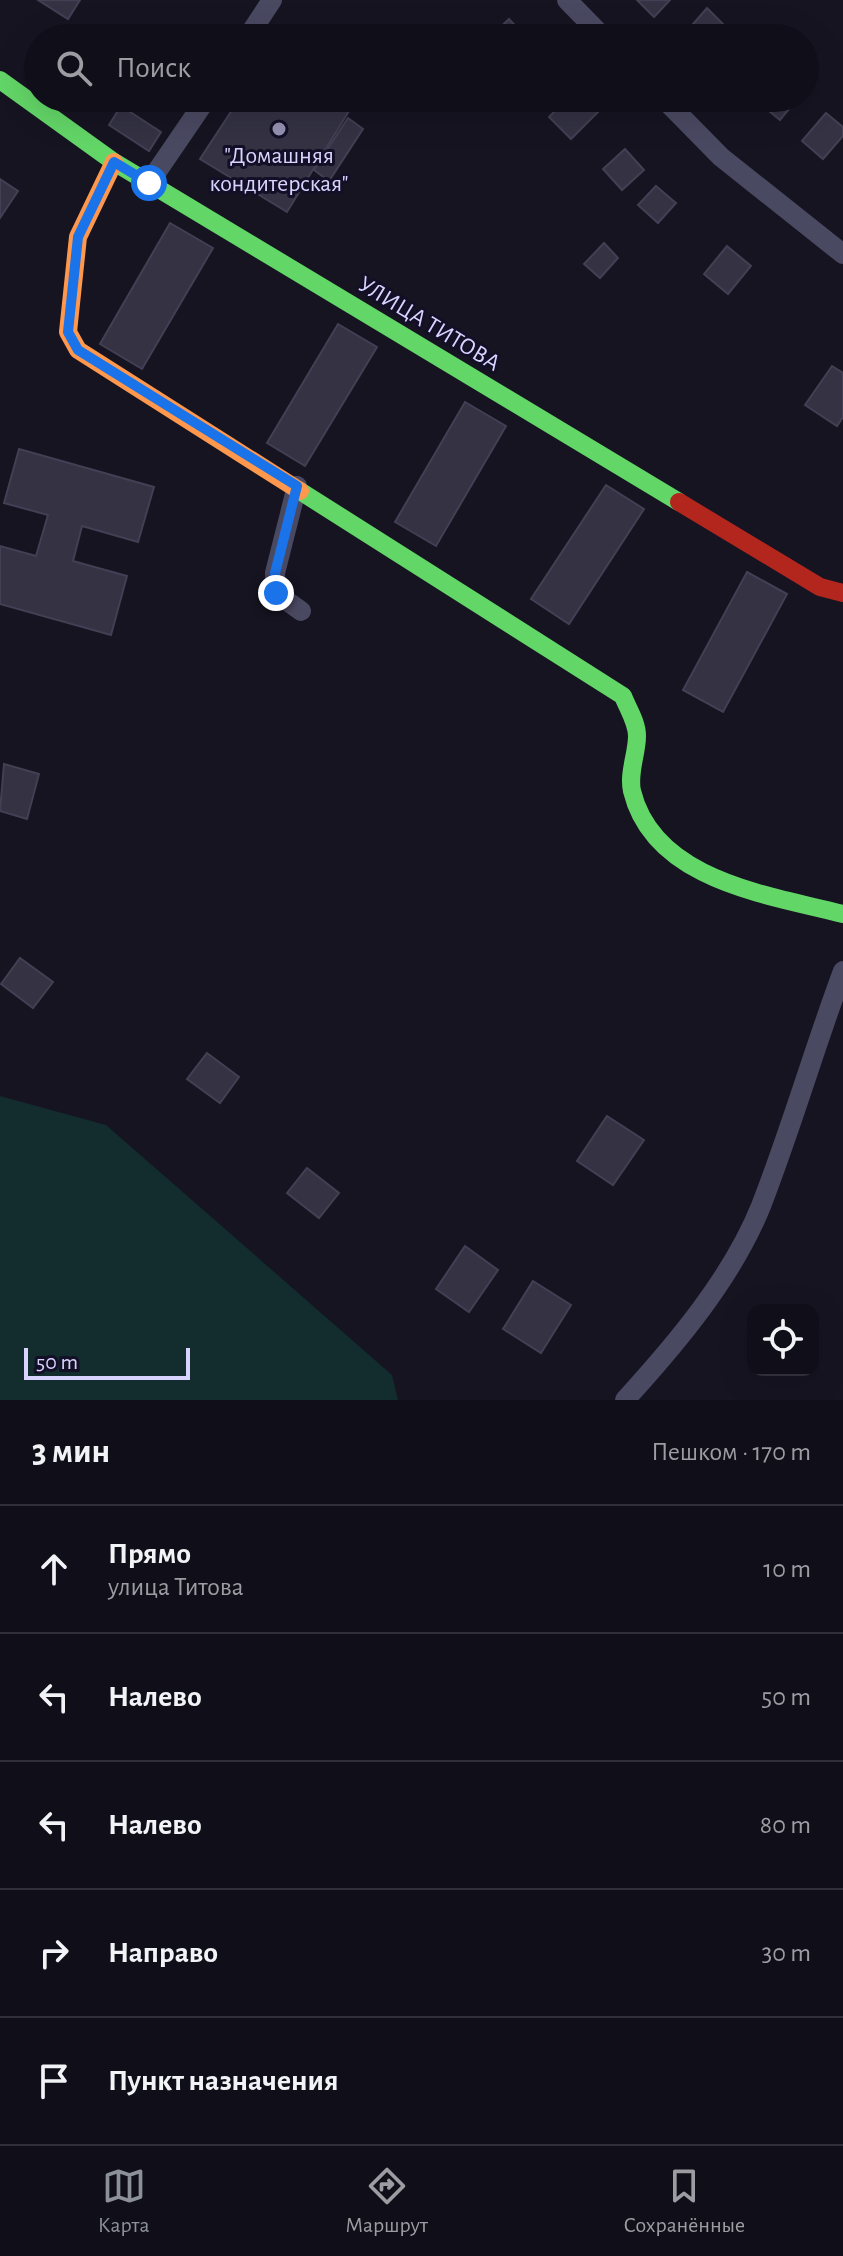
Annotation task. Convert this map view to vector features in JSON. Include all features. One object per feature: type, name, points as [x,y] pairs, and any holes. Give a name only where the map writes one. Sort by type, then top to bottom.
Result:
[{"type":"street","points":[[256,24],[272,0]]},
{"type":"street","points":[[567,0],[590,24]]},
{"type":"street","name":"УЛИЦА ТИТОВА","points":[[0,80],[24,97]]},
{"type":"street","name":"УЛИЦА ТИТОВА","points":[[44,112],[114,162],[820,587],[843,593]]},
{"type":"street","points":[[149,183],[197,112]]},
{"type":"street","points":[[677,112],[721,157],[843,254]]},
{"type":"street","points":[[114,162],[78,237],[68,332],[78,350],[297,486],[623,696],[638,732],[632,789],[651,832],[674,855],[712,877],[843,914]]},
{"type":"street","points":[[297,486],[275,573],[276,593],[301,611]]},
{"type":"street","points":[[625,1400],[665,1356],[714,1288],[760,1209],[843,971]]},
{"type":"green space","points":[[0,1096],[106,1125],[392,1375],[398,1400],[0,1400]]},
{"type":"building","points":[[38,0],[80,0],[68,19]]},
{"type":"building","points":[[637,0],[670,0],[654,17]]},
{"type":"building","points":[[707,8],[723,24],[693,24]]},
{"type":"building","points":[[117,112],[130,112],[161,132],[149,151],[109,125]]},
{"type":"building","name":"\"Домашняя кондитерская\"","points":[[231,112],[348,112],[287,212],[200,159]]},
{"type":"building","points":[[554,112],[598,112],[571,139],[549,117]]},
{"type":"building","points":[[770,112],[786,112],[780,120]]},
{"type":"building","points":[[826,113],[843,127],[843,136],[823,159],[802,141]]},
{"type":"building","points":[[348,118],[363,129],[329,181],[314,170]]},
{"type":"building","points":[[625,149],[644,170],[622,190],[603,169]]},
{"type":"building","points":[[0,179],[18,191],[0,218]]},
{"type":"building","points":[[656,186],[676,203],[658,223],[638,205]]},
{"type":"building","points":[[170,223],[213,248],[142,369],[100,344]]},
{"type":"building","points":[[604,243],[618,258],[600,278],[584,264]]},
{"type":"building","points":[[727,246],[751,266],[728,294],[704,274]]},
{"type":"building","points":[[338,324],[377,347],[305,466],[267,443]]},
{"type":"building","points":[[832,366],[843,373],[843,417],[837,426],[805,405]]},
{"type":"building","points":[[465,402],[506,426],[436,546],[395,522]]},
{"type":"building","points":[[19,449],[154,487],[138,542],[82,526],[73,561],[127,576],[111,635],[0,604],[0,546],[36,556],[48,515],[4,503]]},
{"type":"building","points":[[606,485],[644,509],[569,624],[531,599]]},
{"type":"building","points":[[747,572],[787,594],[723,712],[683,690]]},
{"type":"building","points":[[4,764],[39,774],[27,819],[0,811]]},
{"type":"building","points":[[20,958],[53,982],[33,1008],[1,984]]},
{"type":"building","points":[[207,1053],[239,1077],[220,1103],[187,1079]]},
{"type":"building","points":[[607,1116],[644,1140],[613,1185],[577,1161]]},
{"type":"building","points":[[307,1168],[339,1193],[319,1218],[287,1193]]},
{"type":"building","points":[[465,1246],[498,1270],[469,1312],[436,1289]]},
{"type":"building","points":[[533,1281],[571,1305],[541,1353],[503,1329]]},
{"type":"traffic: fast","points":[[0,80],[24,97]]},
{"type":"traffic: fast","points":[[44,112],[114,162],[679,502]]},
{"type":"traffic: fast","points":[[300,491],[623,696],[637,731],[632,791],[644,821],[664,846],[718,879],[843,914]]},
{"type":"traffic: slow","points":[[114,162],[78,237],[68,332],[78,350],[300,491]]},
{"type":"traffic: jam","points":[[679,502],[820,587],[843,593]]},
{"type":"place","name":"\"Домашняя кондитерская\"","points":[[279,129]]},
{"type":"route","points":[[149,183],[114,162],[78,237],[68,332],[78,350],[297,486],[275,573],[276,593]]}]
